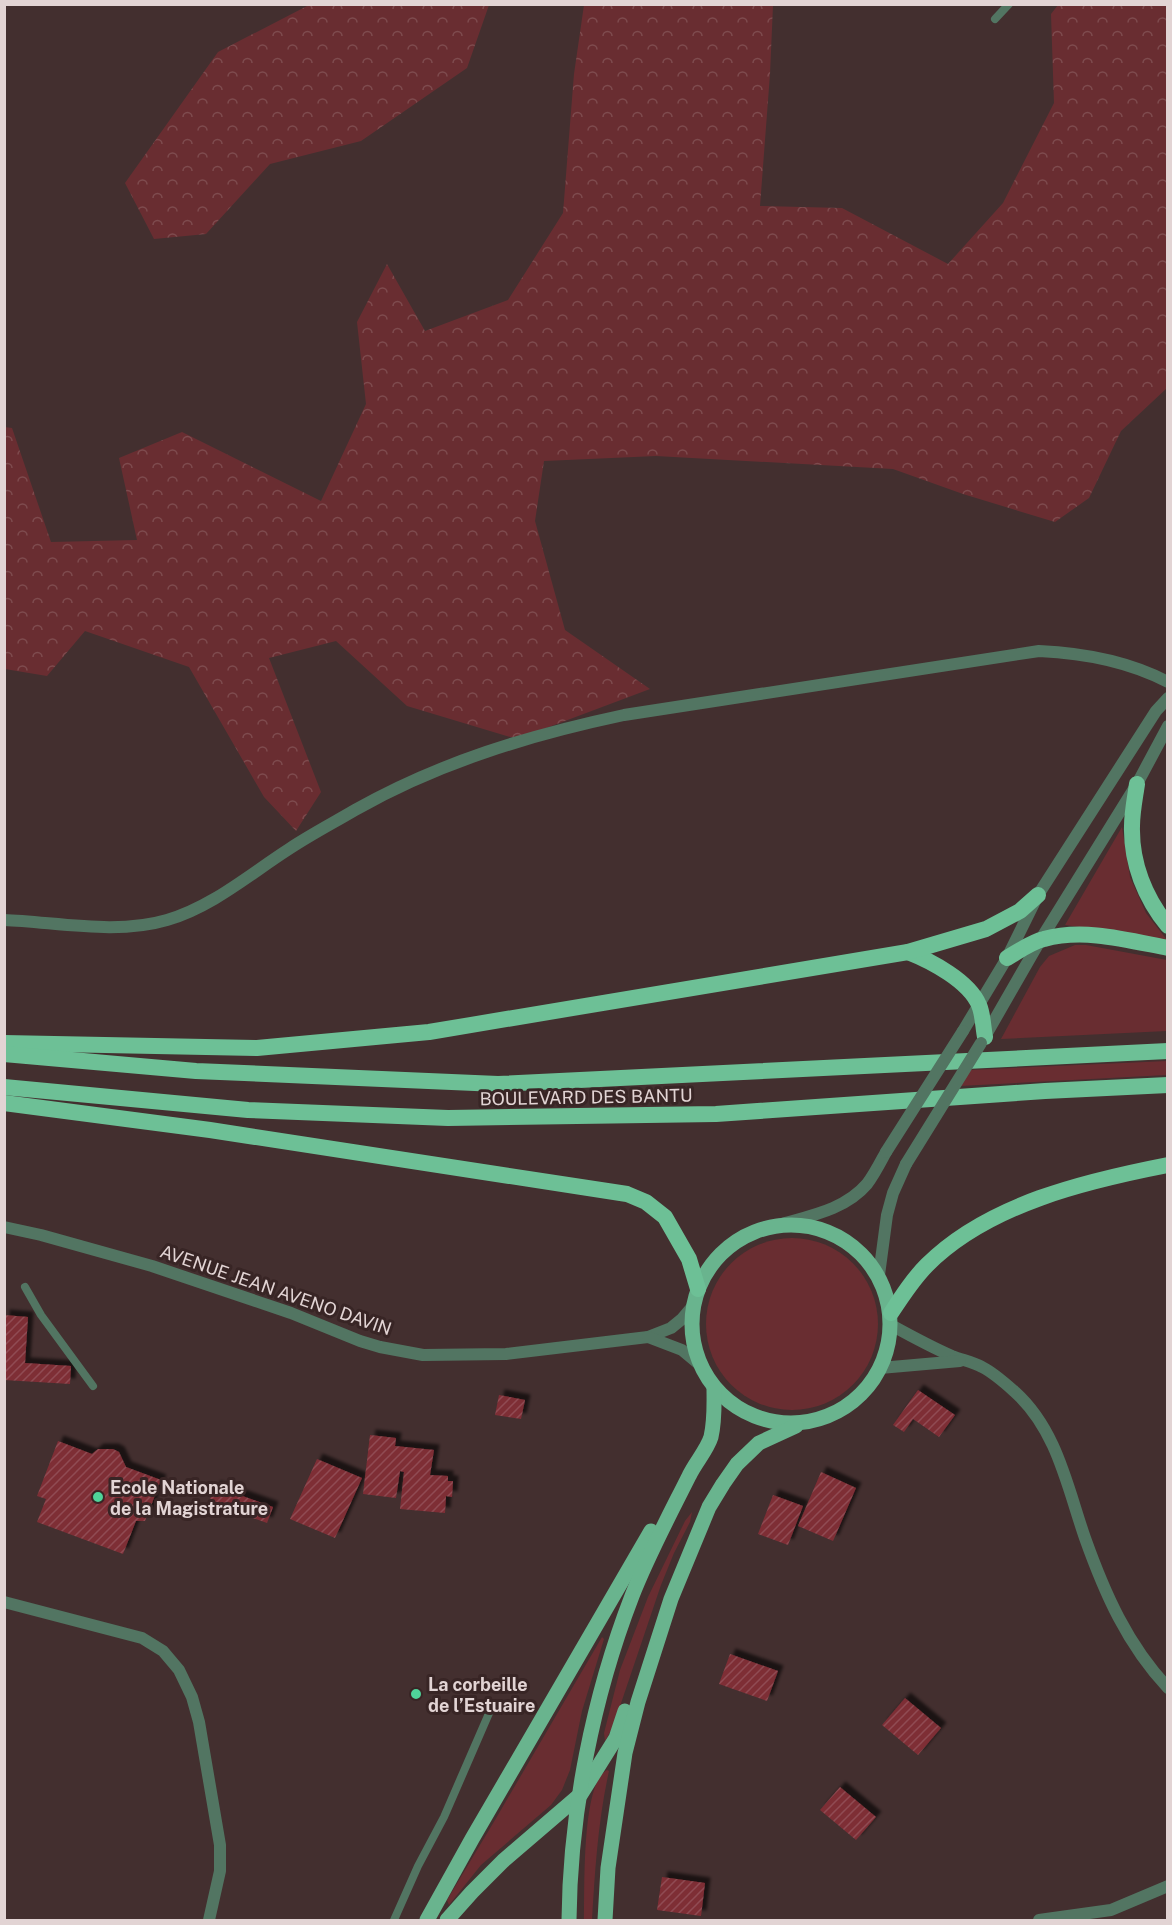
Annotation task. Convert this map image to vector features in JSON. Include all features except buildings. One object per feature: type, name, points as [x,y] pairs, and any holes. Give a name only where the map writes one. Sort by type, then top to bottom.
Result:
[{"type":"highway","points":[[1137,784],[1132,826],[1133,851],[1143,884],[1167,926]]},
{"type":"highway","points":[[4,1044],[257,1048],[429,1032],[908,952],[986,929],[1020,911],[1038,895]]},
{"type":"highway","points":[[1007,958],[1041,939],[1059,935],[1096,935],[1167,948]]},
{"type":"highway","points":[[908,952],[930,960],[964,986],[979,1005],[983,1040]]},
{"type":"highway","name":"BOULEVARD DES BANTU","points":[[4,1054],[196,1071],[498,1084],[1167,1051]]},
{"type":"highway","name":"BOULEVARD DES BANTU","points":[[4,1087],[248,1110],[448,1118],[716,1114],[1167,1085]]},
{"type":"highway","points":[[4,1103],[210,1130],[627,1194],[646,1202],[665,1217],[689,1259],[698,1289]]},
{"type":"highway","points":[[891,1319],[914,1279],[935,1258],[963,1237],[997,1218],[1033,1201],[1080,1185],[1167,1165]]},
{"type":"main road","points":[[605,1920],[609,1857],[625,1753],[638,1702],[671,1599],[710,1508],[737,1464],[759,1443],[789,1428],[835,1413],[857,1399],[874,1379],[889,1343],[891,1319],[885,1291],[879,1275],[853,1245],[818,1228],[778,1225],[763,1228],[735,1241],[713,1262],[698,1289],[693,1306],[692,1336],[700,1365],[714,1387],[736,1407],[765,1420],[779,1423],[810,1421]]},
{"type":"main road","points":[[569,1920],[570,1877],[581,1794],[597,1710],[616,1638],[656,1542],[710,1440],[714,1419],[714,1387]]},
{"type":"main road","points":[[427,1920],[657,1522],[690,1474]]},
{"type":"main road","points":[[447,1920],[503,1861],[581,1794],[616,1738],[651,1631],[671,1599]]},
{"type":"street","points":[[4,920],[44,921],[100,927],[134,926],[167,920],[194,909],[252,876],[289,850],[357,809],[425,775],[483,752],[560,728],[624,715],[1039,651],[1073,653],[1118,662],[1167,682]]},
{"type":"street","points":[[778,1225],[825,1212],[844,1203],[868,1183],[1007,958],[1038,895],[1149,721],[1167,698]]},
{"type":"street","points":[[879,1275],[887,1215],[893,1193],[906,1164],[1137,784],[1167,726]]},
{"type":"street","name":"AVENUE JEAN AVENO DAVIN","points":[[4,1227],[152,1266],[291,1313],[360,1341],[423,1355],[506,1354],[648,1337]]},
{"type":"street","points":[[648,1337],[672,1328],[693,1306]]},
{"type":"street","points":[[891,1319],[927,1344],[981,1366],[1017,1394],[1041,1422],[1061,1464],[1085,1539],[1120,1623],[1137,1650],[1167,1688]]},
{"type":"street","points":[[648,1337],[682,1350],[700,1365]]},
{"type":"street","points":[[880,1368],[964,1360]]},
{"type":"street","points":[[4,1602],[142,1638],[163,1651],[179,1670],[192,1697],[199,1722],[220,1845],[220,1871],[210,1920]]},
{"type":"street","points":[[1039,1920],[1111,1910],[1167,1886]]},
{"type":"lane","points":[[995,19],[1009,4]]},
{"type":"lane","points":[[25,1287],[41,1315],[93,1386]]},
{"type":"lane","points":[[394,1920],[444,1816],[490,1711]]},
{"type":"green space","points":[[309,5],[489,5],[467,68],[361,141],[270,164],[206,234],[154,239],[125,183],[218,52]]},
{"type":"green space","points":[[584,5],[773,5],[760,206],[842,208],[948,264],[1003,203],[1054,103],[1051,14],[1058,5],[1167,5],[1167,388],[1121,431],[1089,498],[1055,522],[963,494],[893,469],[656,456],[544,461],[535,521],[565,630],[650,689],[517,739],[407,706],[336,641],[269,658],[321,792],[296,831],[264,797],[189,667],[85,631],[47,676],[5,669],[4,427],[12,428],[51,542],[137,540],[119,458],[182,432],[321,501],[366,404],[357,322],[387,264],[425,331],[508,300],[563,213],[574,74]]},
{"type":"green space","points":[[1122,827],[1130,877],[1146,913],[1167,940],[1065,925]]},
{"type":"green space","points":[[1075,945],[1167,960],[1167,1031],[1001,1039],[1040,967],[1049,956]]},
{"type":"green space","points":[[1167,1061],[1167,1075],[960,1086],[969,1070]]},
{"type":"green space","points":[[792,1238],[825,1245],[853,1263],[871,1291],[878,1324],[871,1357],[853,1385],[825,1403],[792,1410],[759,1403],[731,1385],[713,1357],[706,1324],[713,1291],[731,1263],[759,1245]]},
{"type":"green space","points":[[692,1512],[690,1522],[661,1585],[613,1727],[605,1741],[604,1733],[620,1670],[648,1597],[685,1521]]},
{"type":"green space","points":[[602,1637],[604,1639],[582,1711],[570,1770],[562,1790],[551,1805],[481,1865],[449,1905],[447,1900]]},
{"type":"green space","points":[[607,1770],[609,1771],[600,1827],[592,1920],[584,1920],[586,1839],[589,1816],[599,1779]]},
{"type":"place","name":"Ecole Nationale de la Magistrature","points":[[98,1497]]},
{"type":"place","name":"La corbeille de l’Estuaire","points":[[416,1694]]}]
